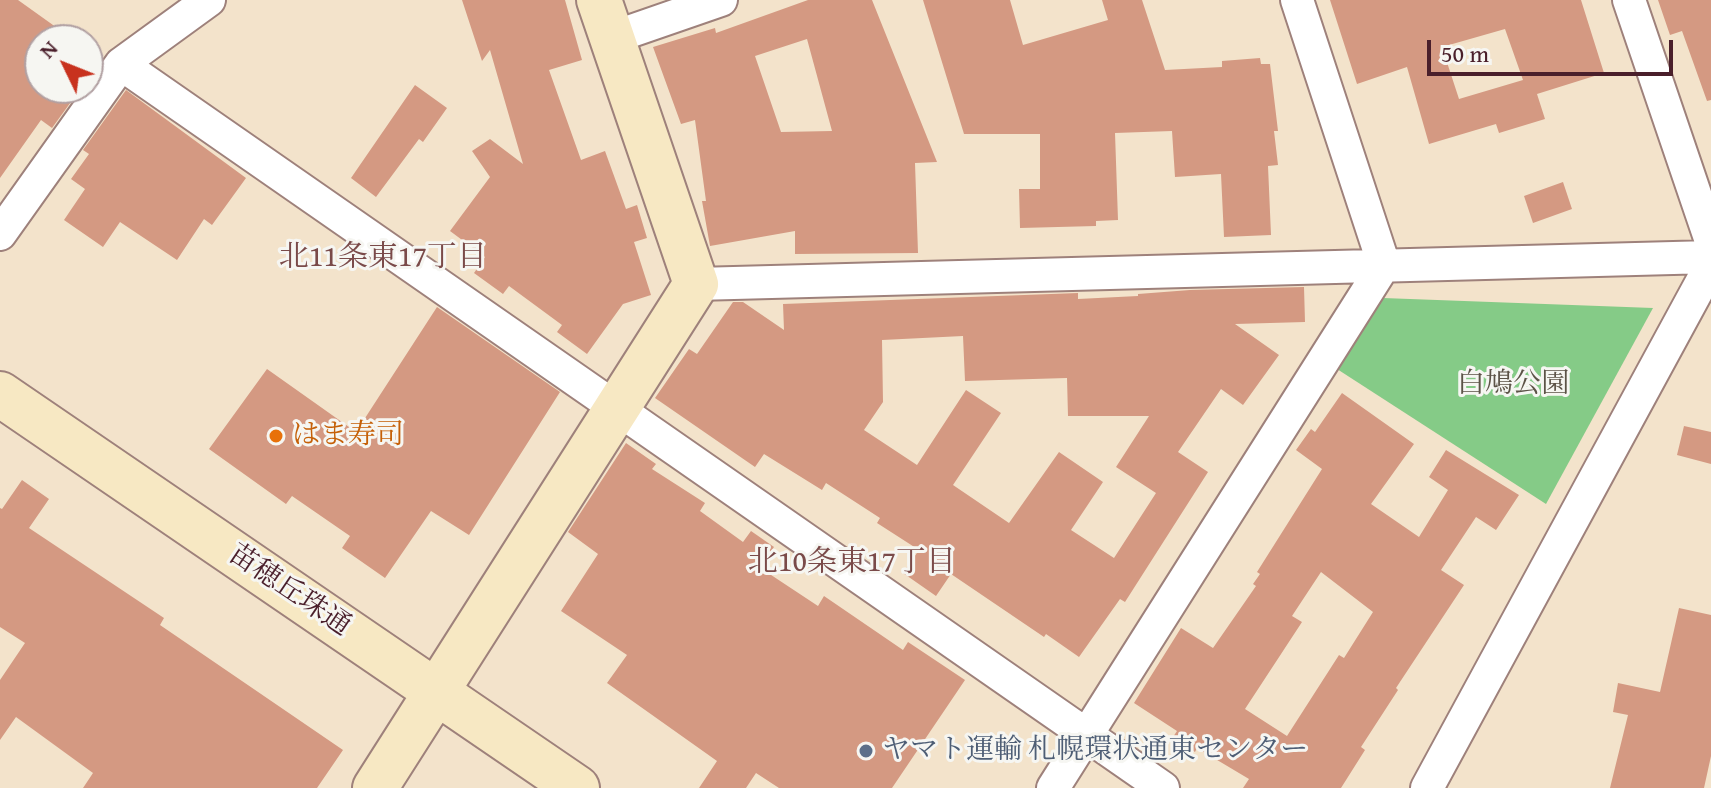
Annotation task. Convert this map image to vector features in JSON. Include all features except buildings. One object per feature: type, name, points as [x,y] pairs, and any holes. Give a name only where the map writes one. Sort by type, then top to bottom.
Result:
[{"type":"street","points":[[0,234],[121,64],[209,0]]},
{"type":"street","points":[[696,284],[605,19],[721,0]]},
{"type":"street","points":[[1297,0],[1384,265]]},
{"type":"street","points":[[1629,0],[1711,241]]},
{"type":"street","points":[[121,64],[1163,788]]},
{"type":"street","points":[[696,284],[1711,257]]},
{"type":"street","points":[[1053,788],[1384,265]]},
{"type":"street","points":[[1427,788],[1711,265]]},
{"type":"street","points":[[375,788],[696,284]]},
{"type":"street","name":"苗穂丘珠通","points":[[0,394],[577,788]]},
{"type":"green space","name":"白鳩公園","points":[[1383,298],[1653,308],[1546,504],[1337,369]]},
{"type":"place","name":"はま寿司","points":[[276,436]]},
{"type":"place","name":"ヤマト運輸 札幌環状通東センター","points":[[866,751]]},
{"type":"district","name":"北11条東17丁目","points":[[383,258]]},
{"type":"district","name":"北10条東17丁目","points":[[852,563]]}]
